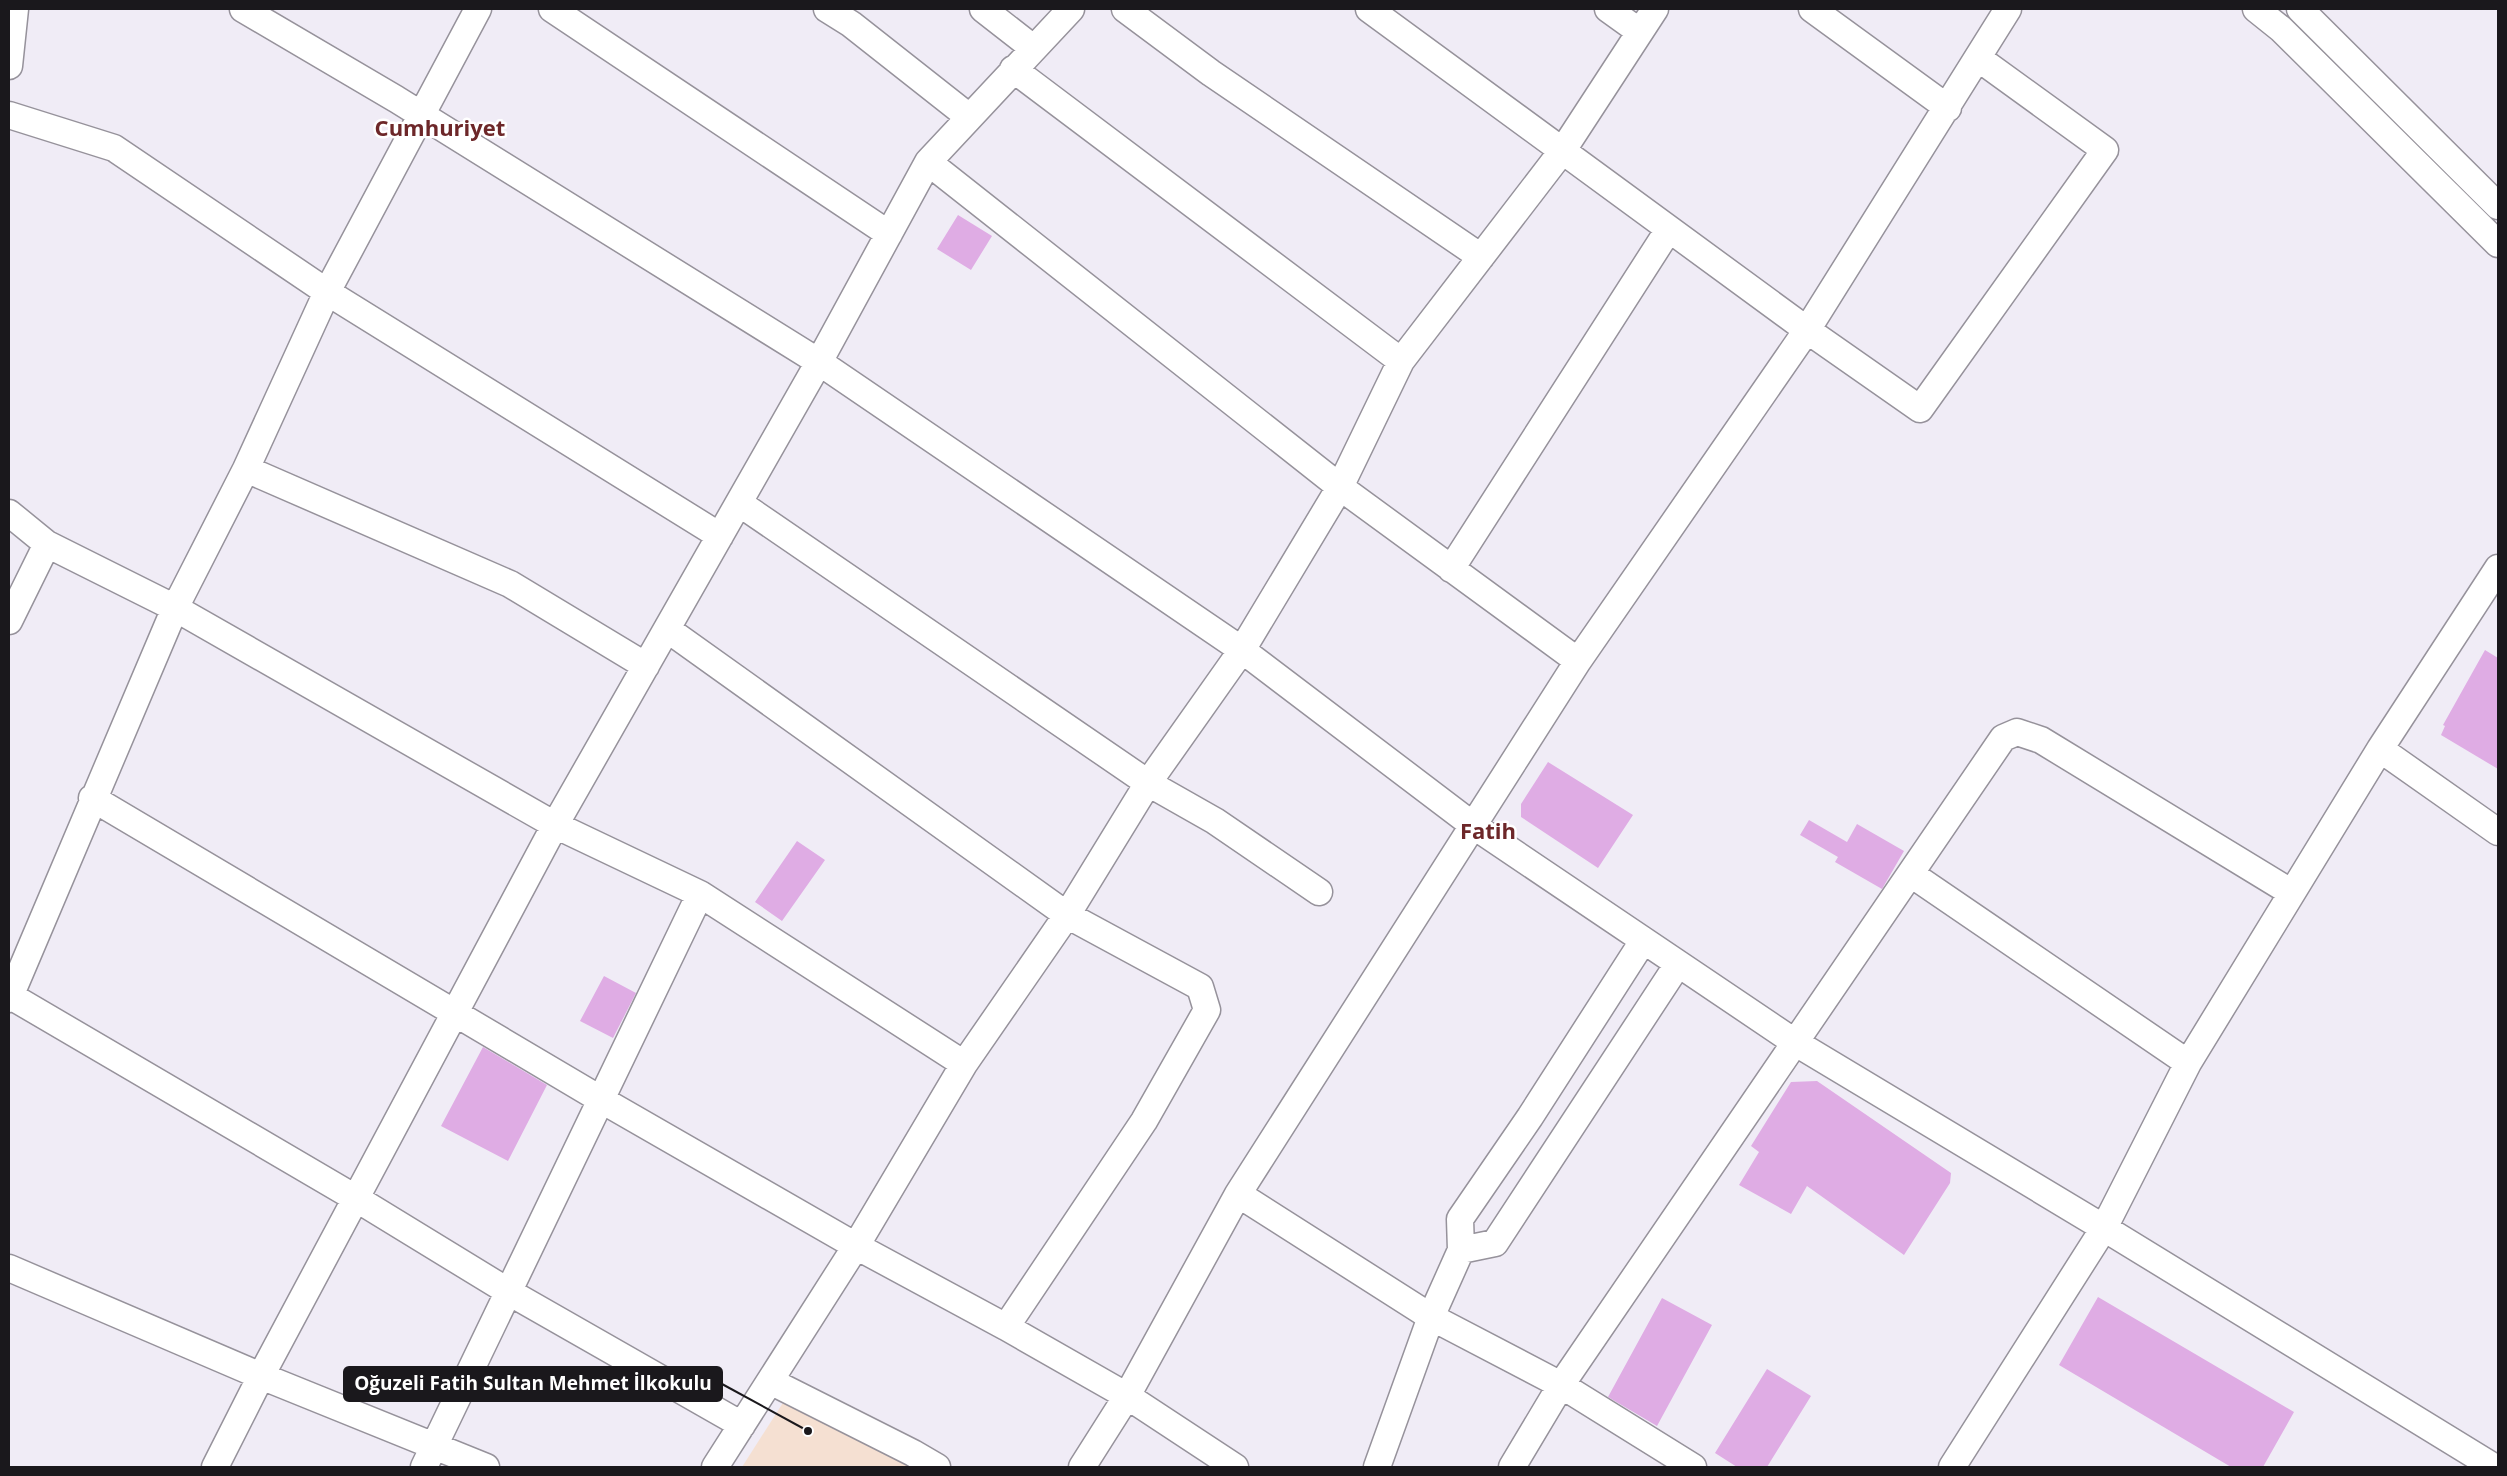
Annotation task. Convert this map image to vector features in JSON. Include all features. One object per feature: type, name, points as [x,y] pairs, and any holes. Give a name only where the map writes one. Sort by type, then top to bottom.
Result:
[{"type":"street","points":[[9,66],[15,9]]},
{"type":"street","points":[[243,9],[422,116],[819,362],[1242,650],[1474,826],[1796,1043],[2104,1228],[2494,1467]]},
{"type":"street","points":[[478,9],[327,292],[246,468],[175,608],[92,798],[9,997],[357,1199],[509,1292],[742,1425]]},
{"type":"street","points":[[552,9],[889,234]]},
{"type":"street","points":[[827,9],[851,24],[969,117]]},
{"type":"street","points":[[983,9],[1033,48]]},
{"type":"street","points":[[215,1467],[261,1376],[555,825],[819,362],[928,162],[1071,9]]},
{"type":"street","points":[[1125,9],[1211,73],[1481,257]]},
{"type":"street","points":[[1369,9],[1807,330],[1920,409],[2105,150],[1978,58]]},
{"type":"street","points":[[1608,9],[1640,32]]},
{"type":"street","points":[[715,1467],[856,1246],[964,1064],[1067,915],[1148,783],[1242,650],[1340,487],[1402,361],[1563,150],[1655,9]]},
{"type":"street","points":[[1812,9],[1948,108]]},
{"type":"street","points":[[1082,1467],[1127,1396],[1238,1194],[1578,662],[1807,330],[1948,108],[2008,9]]},
{"type":"street","points":[[2256,9],[2281,29],[2498,244]]},
{"type":"street","points":[[2300,9],[2498,206]]},
{"type":"street","points":[[1013,69],[1402,361]]},
{"type":"street","points":[[9,115],[114,148],[327,292],[720,536]]},
{"type":"street","points":[[928,162],[1340,487],[1578,662]]},
{"type":"street","points":[[1451,569],[1669,229]]},
{"type":"street","points":[[246,468],[510,584],[646,666]]},
{"type":"street","points":[[739,503],[1148,783],[1215,821],[1319,892]]},
{"type":"street","points":[[9,514],[47,544],[175,608],[555,825],[700,894],[964,1064]]},
{"type":"street","points":[[9,621],[47,544]]},
{"type":"street","points":[[1952,1467],[2104,1228],[2188,1063],[2380,749],[2498,568]]},
{"type":"street","points":[[667,629],[1067,915],[1200,986],[1207,1010],[1144,1121],[1006,1327]]},
{"type":"street","points":[[1512,1467],[1561,1384],[2003,738],[2017,732],[2041,740],[2292,893]]},
{"type":"street","points":[[2380,749],[2498,832]]},
{"type":"street","points":[[92,798],[600,1099],[856,1246],[1006,1327],[1127,1396],[1236,1467]]},
{"type":"street","points":[[1911,874],[2188,1063]]},
{"type":"street","points":[[429,1457],[700,894]]},
{"type":"street","points":[[1377,1467],[1431,1317],[1461,1250],[1460,1219],[1530,1117],[1643,941]]},
{"type":"street","points":[[1461,1250],[1495,1243],[1678,964]]},
{"type":"street","points":[[1238,1194],[1431,1317],[1561,1384],[1693,1467]]},
{"type":"street","points":[[9,1268],[261,1376],[429,1457],[486,1467]]},
{"type":"street","points":[[770,1381],[937,1467]]},
{"type":"shaded area","points":[[786,1398],[916,1467],[742,1467]]},
{"type":"building","points":[[958,215],[992,236],[971,270],[937,249]]},
{"type":"building","points":[[2485,650],[2498,658],[2498,769],[2441,735],[2445,726],[2443,725]]},
{"type":"building","points":[[1548,762],[1633,815],[1598,868],[1521,817],[1521,804]]},
{"type":"building","points":[[1809,820],[1847,842],[1857,824],[1904,851],[1882,889],[1835,862],[1838,857],[1800,835]]},
{"type":"building","points":[[797,841],[825,860],[782,921],[755,902]]},
{"type":"building","points":[[604,976],[636,993],[613,1038],[580,1021]]},
{"type":"building","points":[[483,1047],[547,1085],[508,1161],[441,1126]]},
{"type":"building","points":[[1817,1081],[1951,1173],[1950,1183],[1904,1255],[1807,1186],[1791,1214],[1739,1185],[1759,1152],[1751,1146],[1791,1082]]},
{"type":"building","points":[[2098,1297],[2294,1412],[2263,1467],[2231,1467],[2059,1365]]},
{"type":"building","points":[[1662,1298],[1712,1325],[1657,1426],[1608,1397]]},
{"type":"building","points":[[1767,1369],[1811,1396],[1767,1467],[1737,1467],[1715,1453]]},
{"type":"place","name":"Oğuzeli Fatih Sultan Mehmet İlkokulu","points":[[808,1431]]},
{"type":"district","name":"Cumhuriyet","points":[[440,128]]},
{"type":"district","name":"Fatih","points":[[1488,831]]}]
